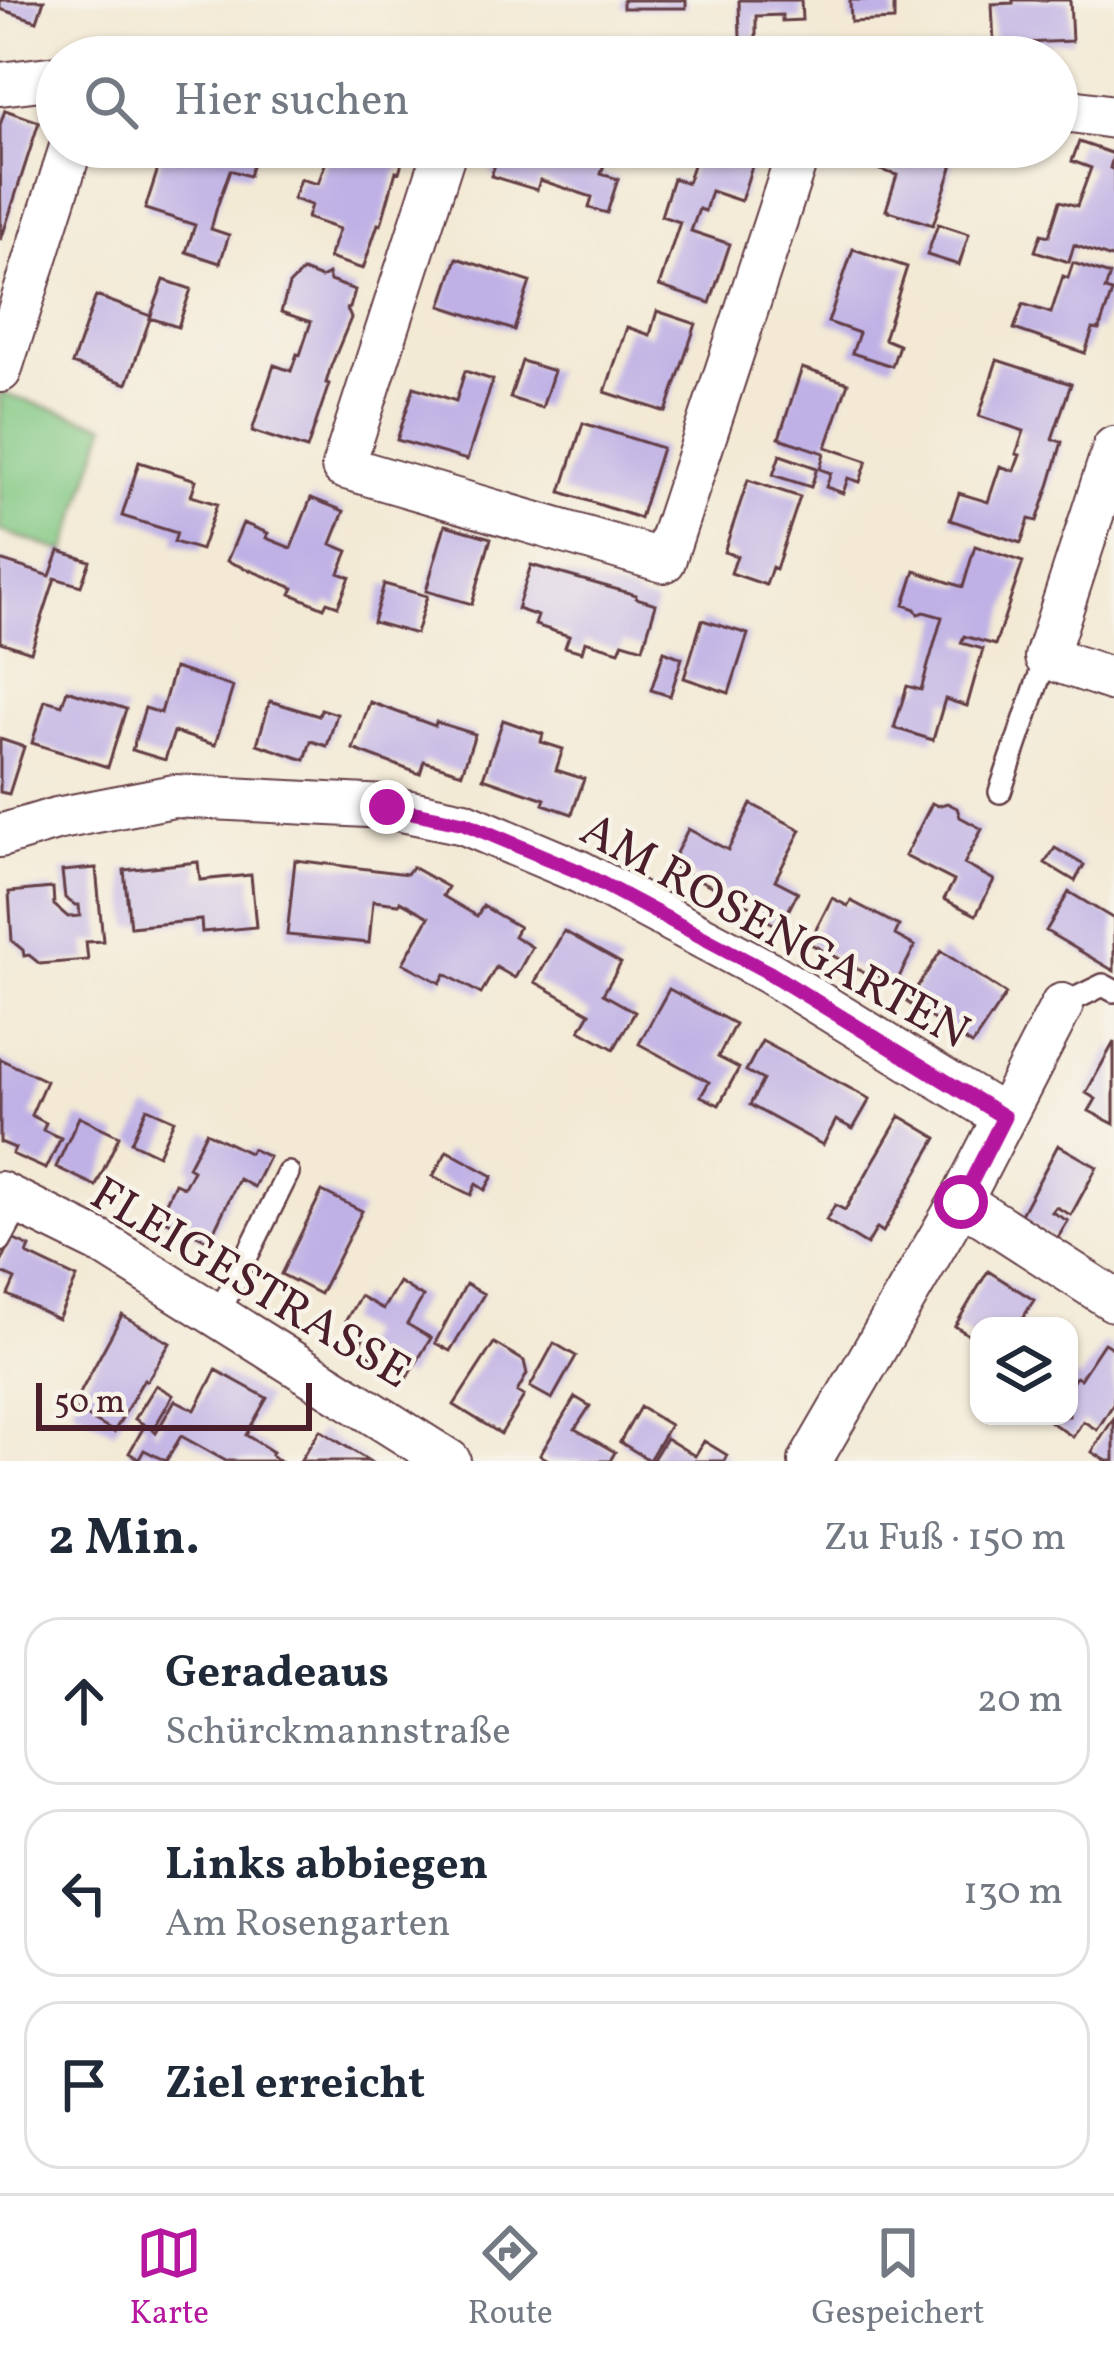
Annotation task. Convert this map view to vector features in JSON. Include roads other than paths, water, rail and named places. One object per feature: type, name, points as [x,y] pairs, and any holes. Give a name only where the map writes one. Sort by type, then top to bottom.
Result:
[{"type":"street","points":[[0,84],[36,80]]},
{"type":"street","points":[[1078,112],[1114,117]]},
{"type":"street","points":[[0,371],[64,168]]},
{"type":"street","points":[[439,168],[344,466],[664,561],[793,168]]},
{"type":"street","points":[[1114,448],[1046,657],[1114,680]]},
{"type":"street","name":"AM ROSENGARTEN","points":[[0,836],[56,819],[174,796],[387,807],[464,823],[580,872],[768,972],[1004,1117]]},
{"type":"street","points":[[810,1461],[961,1202],[1062,1004]]},
{"type":"street","name":"FLEIGESTRASSE","points":[[10,1198],[100,1242],[449,1461]]},
{"type":"street","points":[[961,1202],[1114,1300]]},
{"type":"lane","points":[[1000,792],[1046,657]]},
{"type":"lane","points":[[1062,1004],[1103,985],[1114,991]]},
{"type":"lane","points":[[218,1316],[288,1173]]},
{"type":"lane","points":[[0,1240],[10,1198]]}]
